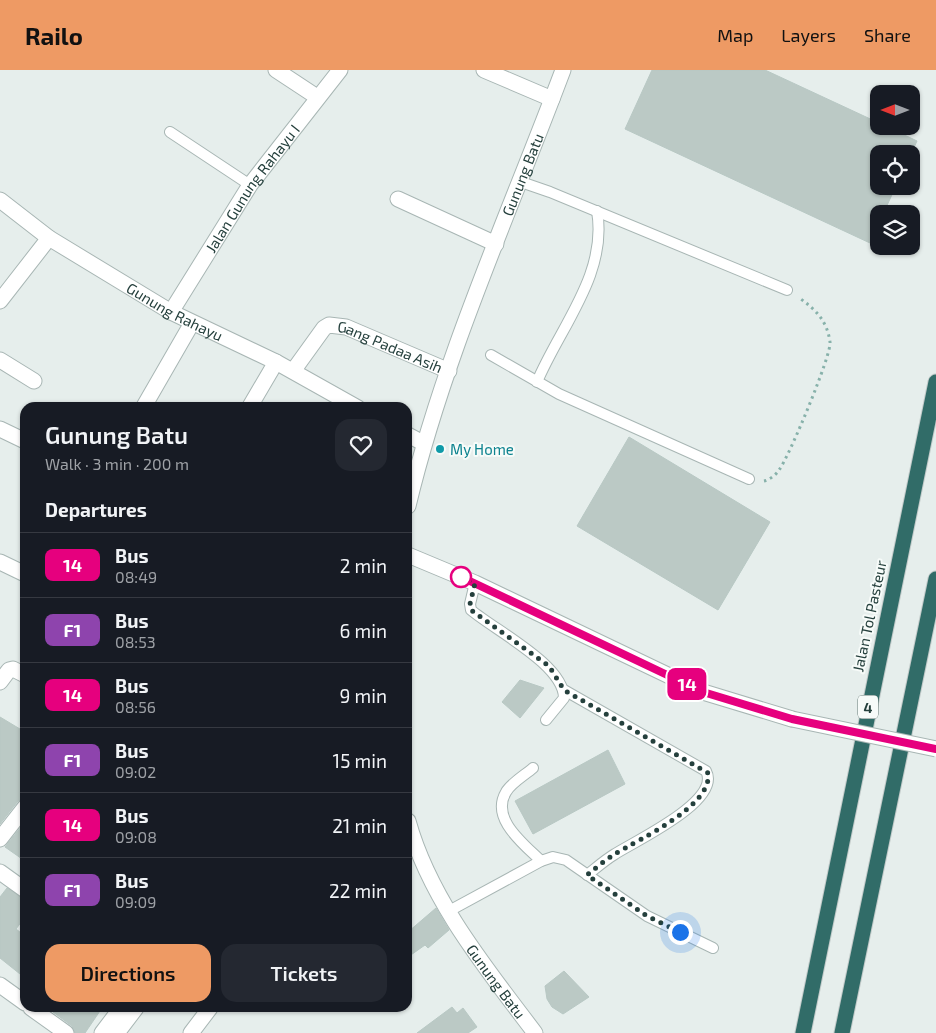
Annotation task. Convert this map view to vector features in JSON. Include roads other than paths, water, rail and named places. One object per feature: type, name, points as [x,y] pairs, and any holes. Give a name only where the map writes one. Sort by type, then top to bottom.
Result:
[{"type":"highway","name":"Jalan Tol Pasteur","points":[[803,1033],[936,382]]},
{"type":"highway","points":[[842,1033],[936,579]]},
{"type":"street","points":[[276,70],[317,97]]},
{"type":"street","name":"Jalan Gunung Rahayu I","points":[[171,312],[250,186],[317,97],[340,70]]},
{"type":"street","points":[[484,70],[552,99]]},
{"type":"street","name":"Gunung Batu","points":[[412,489],[423,443],[448,371],[563,70]]},
{"type":"street","points":[[398,199],[496,244]]},
{"type":"street","name":"Gunung Rahayu","points":[[0,200],[49,238],[171,312],[276,362],[347,402]]},
{"type":"street","points":[[0,301],[49,238]]},
{"type":"street","points":[[146,402],[192,322]]},
{"type":"street","name":"Gang Padaa Asih","points":[[293,371],[324,328],[329,324],[346,327],[448,371]]},
{"type":"street","points":[[0,360],[34,381]]},
{"type":"street","points":[[253,402],[276,362]]},
{"type":"street","points":[[0,429],[20,439]]},
{"type":"street","points":[[412,436],[423,443]]},
{"type":"street","points":[[412,557],[475,583],[703,692],[792,719],[936,749]]},
{"type":"street","points":[[0,562],[20,572]]},
{"type":"street","points":[[0,682],[9,670],[13,669],[20,672]]},
{"type":"street","points":[[0,839],[20,813]]},
{"type":"street","name":"Gunung Batu","points":[[412,844],[449,911],[535,1033]]},
{"type":"street","points":[[0,872],[20,886]]},
{"type":"street","points":[[0,985],[20,999]]},
{"type":"street","points":[[37,1012],[66,1033]]},
{"type":"street","points":[[102,1033],[118,1012]]},
{"type":"street","points":[[117,1033],[133,1012]]},
{"type":"street","points":[[191,1033],[207,1012]]},
{"type":"lane","points":[[170,132],[250,186]]},
{"type":"lane","points":[[521,182],[597,211],[787,290]]},
{"type":"lane","points":[[537,382],[548,356],[572,315],[588,280],[599,246],[600,227],[597,211]]},
{"type":"lane","points":[[491,355],[537,382],[749,479]]},
{"type":"lane","points":[[475,583],[470,604],[471,610],[549,666],[564,690],[706,771],[709,780],[706,790],[689,809],[613,855],[587,875]]},
{"type":"lane","points":[[546,720],[564,698],[564,690]]},
{"type":"lane","points":[[533,768],[506,791],[503,802],[503,815],[509,828],[541,861]]},
{"type":"lane","points":[[449,911],[553,856],[566,860],[647,916],[713,948]]},
{"type":"place","name":"My Home","points":[[440,449]]}]
